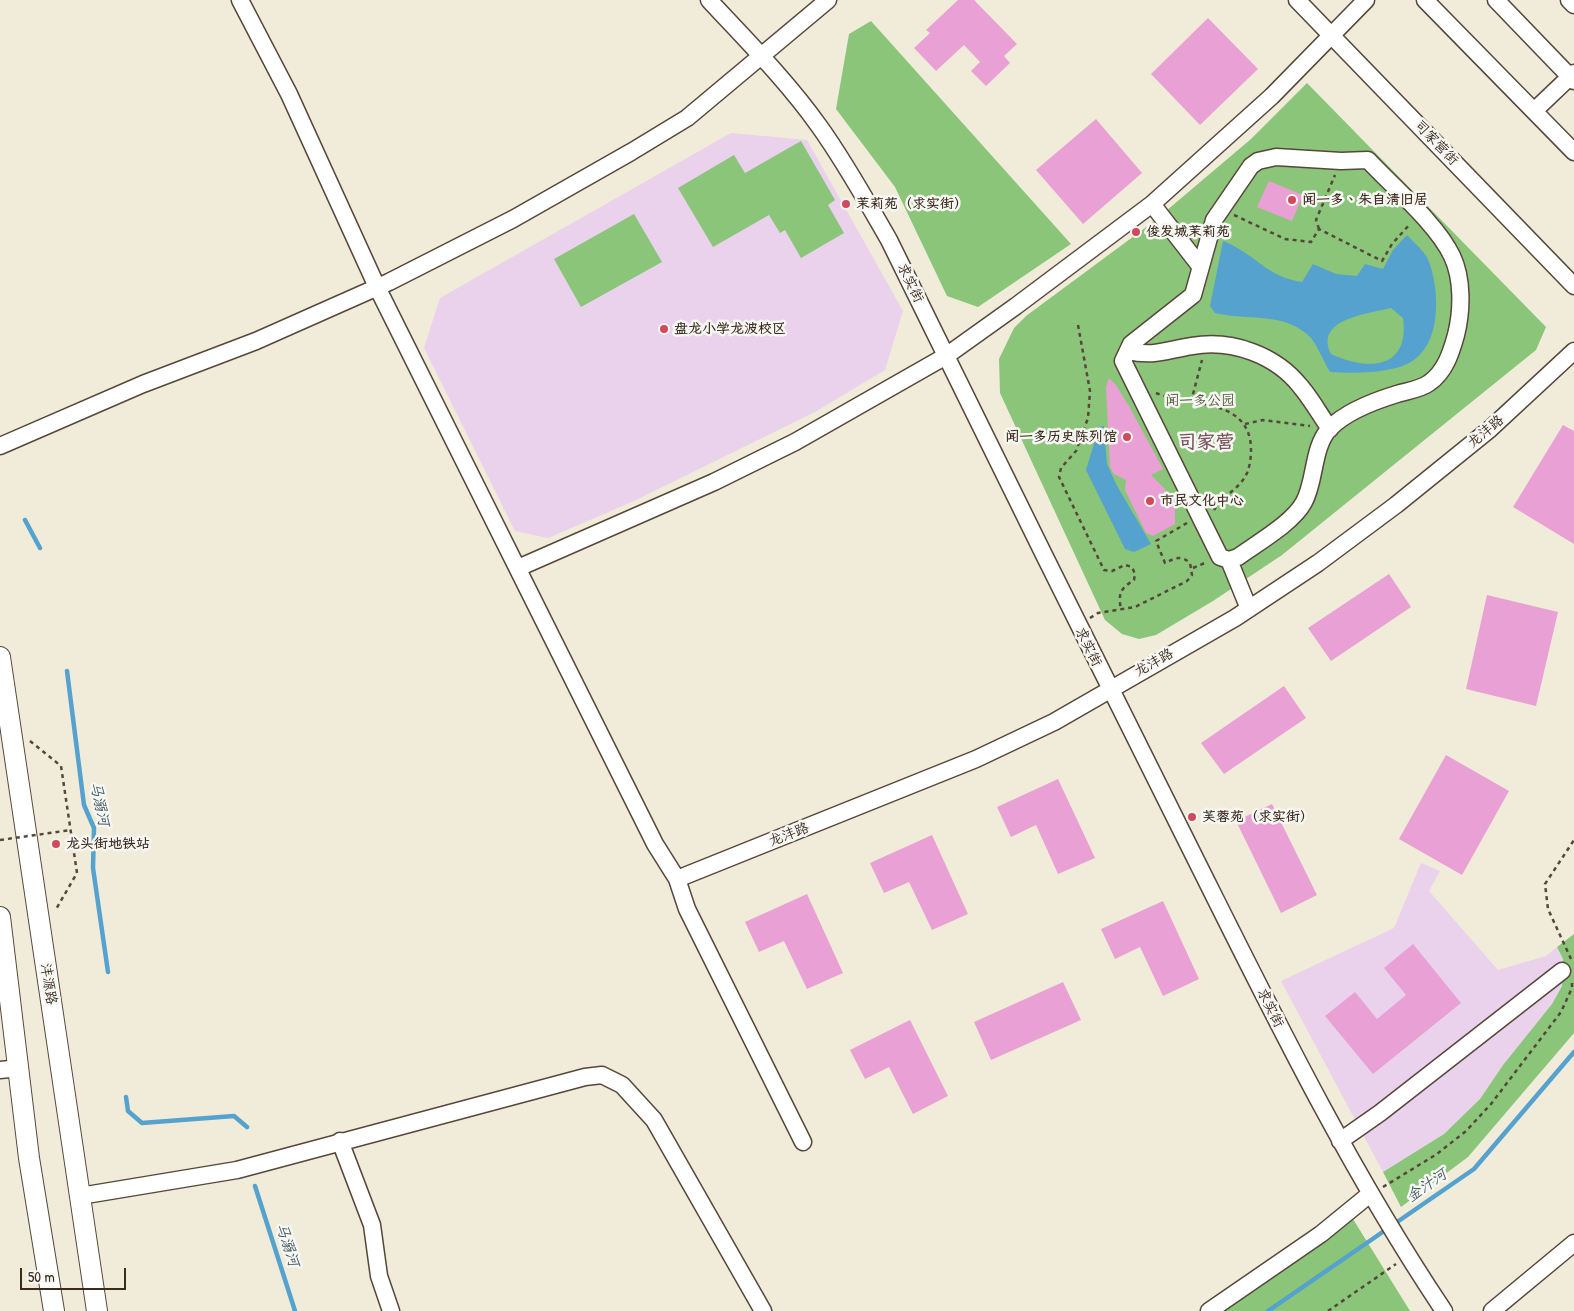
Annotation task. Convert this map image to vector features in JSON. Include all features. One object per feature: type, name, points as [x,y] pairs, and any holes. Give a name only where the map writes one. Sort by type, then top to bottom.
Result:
[{"type":"main road","name":"沣源路","points":[[0,657],[97,1311]]},
{"type":"main road","points":[[0,917],[9,1069],[30,1158],[54,1311]]},
{"type":"street","points":[[240,0],[289,94],[377,287],[654,844],[677,879],[687,909],[803,1142]]},
{"type":"street","name":"求实街","points":[[709,0],[761,56],[819,126],[859,188],[889,240],[1077,624],[1308,1084],[1404,1253],[1444,1311]]},
{"type":"street","points":[[0,446],[143,384],[256,341],[377,287],[513,219],[687,118],[828,0]]},
{"type":"street","name":"司家营街","points":[[1298,0],[1574,286]]},
{"type":"street","points":[[518,568],[705,486],[795,442],[946,356],[1152,204],[1272,96],[1366,0]]},
{"type":"street","points":[[1425,0],[1574,152]]},
{"type":"street","points":[[1496,0],[1573,77],[1534,111]]},
{"type":"street","points":[[1569,0],[1574,5]]},
{"type":"street","points":[[1276,157],[1341,161],[1368,160],[1438,233],[1452,257],[1459,281],[1459,324],[1450,355],[1443,370],[1428,384],[1382,399],[1350,413],[1330,429],[1321,444],[1306,500],[1298,513],[1238,557],[1229,560],[1220,557],[1123,361],[1131,344],[1193,295],[1214,220],[1221,209],[1251,166],[1258,161],[1276,157]]},
{"type":"street","points":[[1152,204],[1200,266]]},
{"type":"street","points":[[1128,351],[1145,355],[1161,354],[1206,344],[1230,345],[1252,351],[1270,361],[1301,386],[1330,429]]},
{"type":"street","name":"龙沣路","points":[[677,879],[976,759],[1054,722],[1109,688],[1249,609],[1318,563],[1490,430],[1574,351]]},
{"type":"street","points":[[1229,560],[1249,609]]},
{"type":"street","points":[[1340,1141],[1380,1113],[1568,970]]},
{"type":"street","points":[[80,1196],[237,1170],[585,1077],[602,1075],[622,1085],[654,1120],[763,1311]]},
{"type":"street","points":[[340,1141],[372,1225],[379,1276],[391,1311]]},
{"type":"street","points":[[1209,1311],[1373,1200]]},
{"type":"street","points":[[1492,1311],[1574,1243]]},
{"type":"path","points":[[1341,161],[1316,220],[1319,229],[1382,262],[1392,244],[1420,214]]},
{"type":"path","points":[[1221,209],[1285,238],[1311,242],[1319,229]]},
{"type":"path","points":[[1078,325],[1090,391],[1088,418],[1076,451],[1061,468],[1059,477],[1104,570],[1112,571],[1125,565],[1132,568],[1136,574],[1134,580],[1122,588],[1118,595],[1121,610]]},
{"type":"path","points":[[1191,402],[1206,344]]},
{"type":"path","points":[[1077,624],[1098,614],[1135,607],[1187,581],[1192,575],[1190,563],[1185,558],[1176,558],[1165,563],[1156,541],[1202,521],[1222,497],[1242,482],[1248,472],[1251,444],[1244,424],[1232,413],[1216,406],[1165,396],[1135,384]]},
{"type":"path","points":[[1244,424],[1263,420],[1330,429]]},
{"type":"path","points":[[11,725],[61,766],[77,873],[54,913]]},
{"type":"path","points":[[0,840],[71,830]]},
{"type":"path","points":[[1373,1200],[1437,1154],[1472,1124],[1491,1104],[1561,1012],[1572,988],[1548,909],[1546,884],[1550,874],[1574,840]]},
{"type":"path","points":[[1328,1311],[1404,1253]]},
{"type":"shaded area","name":"盘龙小学龙波校区","points":[[731,133],[807,140],[903,311],[885,370],[815,412],[634,501],[548,538],[515,531],[424,348],[440,298]]},
{"type":"shaded area","points":[[1421,863],[1440,871],[1429,891],[1498,970],[1546,956],[1557,947],[1563,959],[1562,986],[1552,1004],[1503,1065],[1480,1099],[1444,1134],[1383,1172],[1281,981],[1394,928]]},
{"type":"green space","points":[[871,21],[1071,244],[978,307],[947,296],[895,187],[836,109],[849,34]]},
{"type":"green space","name":"闻一多公园","points":[[1307,83],[1546,327],[1536,350],[1282,555],[1213,601],[1156,635],[1139,639],[1122,634],[1105,620],[1000,393],[999,359],[1014,328],[1026,316],[1153,222],[1251,139]]},
{"type":"green space","points":[[801,141],[835,200],[828,205],[844,233],[801,258],[785,230],[780,233],[769,215],[713,247],[678,188],[734,155],[745,173]]},
{"type":"green space","points":[[634,214],[662,262],[581,307],[554,259]]},
{"type":"green space","points":[[1574,934],[1574,1033],[1468,1157],[1401,1207],[1383,1172],[1444,1134],[1480,1099],[1503,1065],[1552,1004],[1562,986],[1563,959],[1557,947]]},
{"type":"green space","points":[[1353,1219],[1410,1311],[1221,1311]]},
{"type":"water","points":[[1407,235],[1423,251],[1433,274],[1436,317],[1428,344],[1420,355],[1409,363],[1392,369],[1371,372],[1330,372],[1311,338],[1301,330],[1278,320],[1215,313],[1210,306],[1223,241],[1279,275],[1302,282],[1313,264],[1336,274],[1357,276],[1365,264],[1383,269],[1393,250]],"holes":[[[1391,308],[1403,318],[1403,335],[1400,348],[1393,357],[1383,362],[1371,364],[1358,363],[1331,354],[1328,342],[1330,333],[1336,326],[1346,320]]]},
{"type":"water","points":[[1104,426],[1107,464],[1116,484],[1151,544],[1134,552],[1125,549],[1086,470],[1099,427]]},
{"type":"building","points":[[958,0],[974,0],[1017,44],[1004,56],[1010,63],[986,86],[971,71],[980,62],[964,45],[936,71],[914,48],[930,33],[926,30]]},
{"type":"building","points":[[1208,18],[1258,69],[1200,125],[1151,74]]},
{"type":"building","points":[[1096,119],[1142,173],[1083,224],[1036,170]]},
{"type":"building","name":"闻一多、朱自清旧居","points":[[1269,181],[1303,195],[1292,221],[1257,207]]},
{"type":"building","points":[[1109,378],[1116,385],[1130,408],[1163,469],[1151,475],[1164,488],[1175,509],[1175,524],[1153,536],[1146,533],[1125,490],[1126,480],[1114,474],[1110,467],[1106,387]]},
{"type":"building","points":[[1563,425],[1574,431],[1574,544],[1513,507]]},
{"type":"building","points":[[1389,574],[1411,607],[1331,661],[1308,628]]},
{"type":"building","points":[[1487,595],[1558,612],[1536,706],[1466,689]]},
{"type":"building","points":[[1284,686],[1306,718],[1224,774],[1201,743]]},
{"type":"building","points":[[1446,755],[1509,791],[1462,875],[1399,839]]},
{"type":"building","points":[[1058,779],[1095,858],[1058,874],[1036,825],[1011,837],[997,807]]},
{"type":"building","points":[[1272,804],[1317,895],[1281,913],[1236,821]]},
{"type":"building","points":[[932,835],[968,914],[932,930],[909,882],[884,893],[870,863]]},
{"type":"building","points":[[807,894],[843,973],[807,989],[784,941],[759,952],[745,922]]},
{"type":"building","points":[[1163,901],[1199,979],[1163,996],[1140,947],[1115,959],[1101,929]]},
{"type":"building","points":[[1413,944],[1461,1003],[1373,1074],[1325,1016],[1355,992],[1377,1019],[1406,995],[1384,968]]},
{"type":"building","points":[[1063,982],[1081,1020],[991,1060],[974,1022]]},
{"type":"building","points":[[910,1020],[948,1096],[913,1114],[889,1067],[865,1079],[850,1050]]},
{"type":"waterway","name":"马溺河","points":[[25,520],[40,548]]},
{"type":"waterway","name":"马溺河","points":[[67,671],[84,805],[94,828],[93,868],[108,972]]},
{"type":"waterway","name":"金汁河","points":[[1268,1311],[1474,1169],[1574,1052]]},
{"type":"waterway","name":"马溺河","points":[[126,1097],[128,1111],[142,1123],[234,1116],[247,1127]]},
{"type":"waterway","name":"马溺河","points":[[255,1186],[295,1311]]},
{"type":"place","name":"闻一多、朱自清旧居","points":[[1292,200]]},
{"type":"place","name":"茉莉苑（求实街）","points":[[846,204]]},
{"type":"place","name":"俊发城茉莉苑","points":[[1136,232]]},
{"type":"place","name":"盘龙小学龙波校区","points":[[664,329]]},
{"type":"place","name":"闻一多历史陈列馆","points":[[1127,437]]},
{"type":"place","name":"市民文化中心","points":[[1150,501]]},
{"type":"place","name":"芙蓉苑（求实街）","points":[[1192,817]]},
{"type":"place","name":"龙头街地铁站","points":[[56,844]]},
{"type":"district","name":"司家营","points":[[1206,443]]}]
